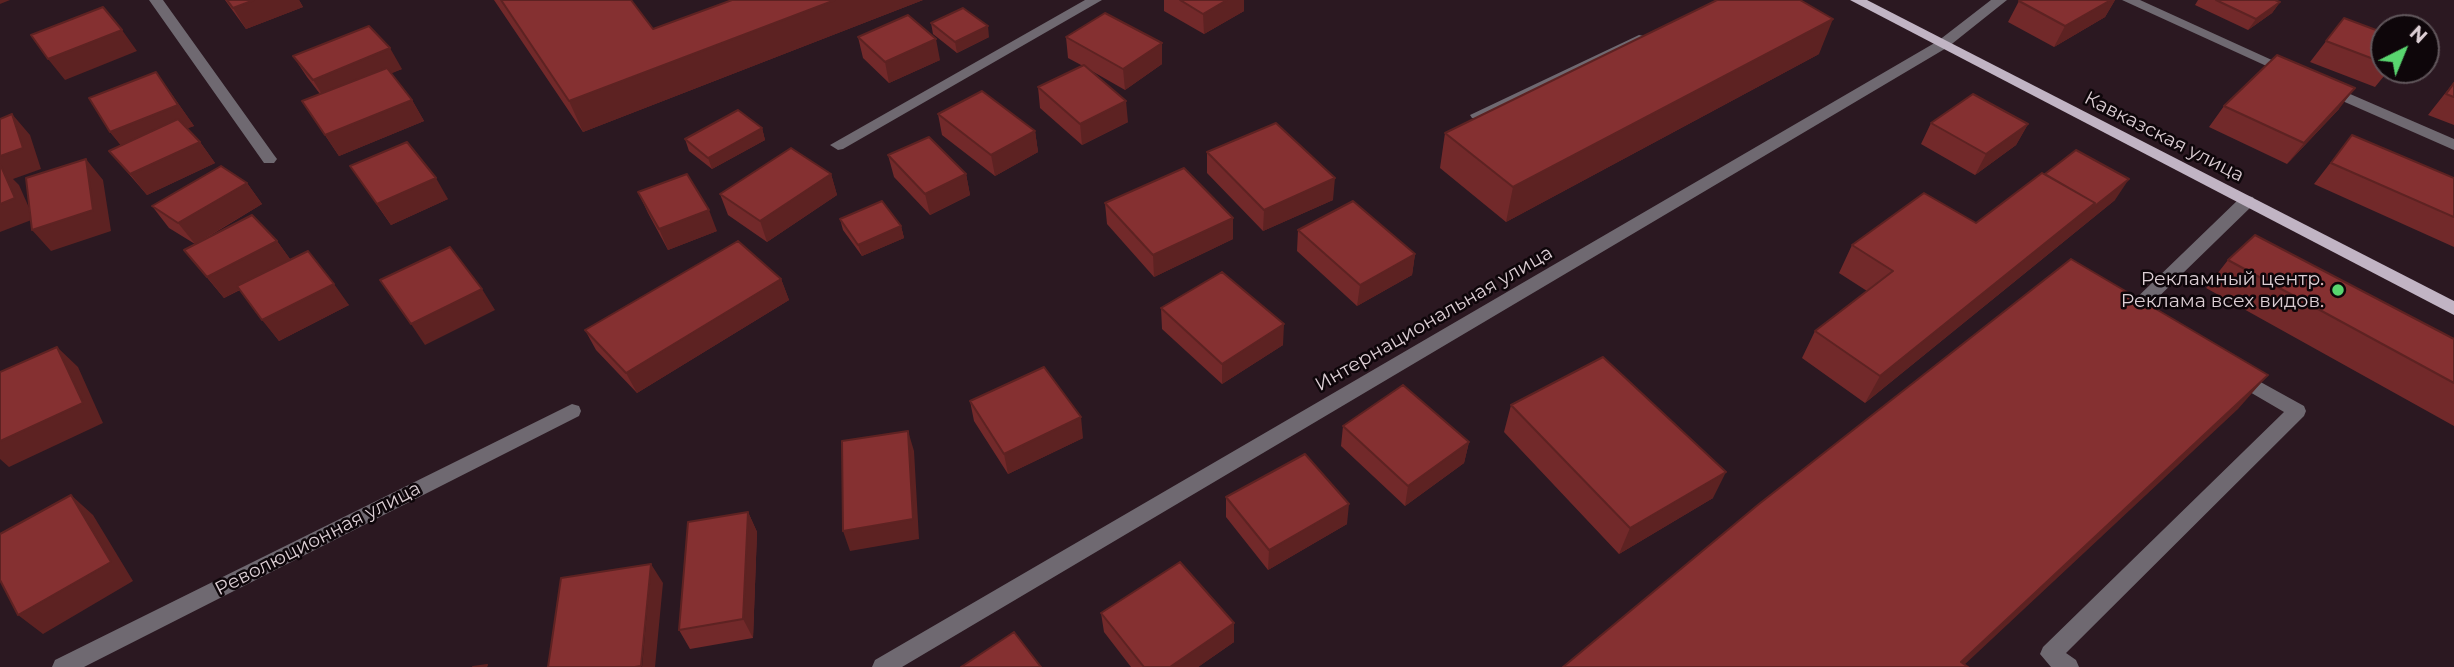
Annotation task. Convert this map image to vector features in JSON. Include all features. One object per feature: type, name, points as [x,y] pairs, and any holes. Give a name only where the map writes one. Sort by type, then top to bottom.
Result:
[{"type":"main road","name":"Кавказская улица","points":[[1857,0],[2454,309]]},
{"type":"street","points":[[156,0],[269,159]]},
{"type":"street","points":[[838,145],[1095,0]]},
{"type":"street","name":"Интернациональная улица","points":[[883,667],[1943,44],[2000,0]]},
{"type":"street","points":[[2129,0],[2454,145]]},
{"type":"street","points":[[1478,115],[1648,34]]},
{"type":"street","points":[[2155,327],[2131,313],[2247,201]]},
{"type":"street","points":[[2068,667],[2051,654],[2297,411],[2226,369]]},
{"type":"street","name":"Революционная улица","points":[[63,667],[572,411]]},
{"type":"building","points":[[227,0],[254,0],[233,8]]},
{"type":"building","points":[[501,0],[631,0],[653,29],[732,0],[835,0],[569,101]]},
{"type":"building","points":[[1180,0],[1227,0],[1203,14]]},
{"type":"building","points":[[1717,0],[1800,0],[1833,19],[1513,187],[1445,133]]},
{"type":"building","points":[[2111,0],[2065,26],[2019,1]]},
{"type":"building","points":[[2216,0],[2275,0],[2280,2],[2256,19]]},
{"type":"building","points":[[103,7],[122,30],[48,59],[31,35]]},
{"type":"building","points":[[963,8],[988,26],[955,42],[931,23]]},
{"type":"building","points":[[1105,13],[1162,43],[1123,69],[1066,37]]},
{"type":"building","points":[[908,15],[936,39],[885,62],[858,37]]},
{"type":"building","points":[[2344,18],[2370,28],[2370,58],[2326,41]]},
{"type":"building","points":[[369,26],[390,48],[313,80],[293,56]]},
{"type":"building","points":[[2277,55],[2355,88],[2304,143],[2224,106]]},
{"type":"building","points":[[1084,65],[1126,101],[1080,124],[1038,87]]},
{"type":"building","points":[[387,68],[412,100],[325,135],[302,101]]},
{"type":"building","points":[[156,72],[178,105],[110,132],[89,98]]},
{"type":"building","points":[[2454,83],[2454,97],[2446,94]]},
{"type":"building","points":[[982,91],[1035,131],[991,155],[938,114]]},
{"type":"building","points":[[1973,94],[2028,124],[1986,154],[1931,123]]},
{"type":"building","points":[[738,110],[762,128],[708,158],[685,139]]},
{"type":"building","points":[[12,114],[23,148],[0,156],[0,119]]},
{"type":"building","points":[[178,119],[200,142],[130,174],[109,151]]},
{"type":"building","points":[[1276,123],[1335,178],[1264,210],[1207,152]]},
{"type":"building","points":[[2352,135],[2454,178],[2454,217],[2331,163]]},
{"type":"building","points":[[929,137],[966,174],[925,194],[888,155]]},
{"type":"building","points":[[407,142],[436,178],[377,204],[350,166]]},
{"type":"building","points":[[791,148],[831,174],[760,221],[720,194]]},
{"type":"building","points":[[2076,150],[2129,179],[2091,209],[2095,203],[2045,174]]},
{"type":"building","points":[[86,159],[93,210],[32,230],[26,178]]},
{"type":"building","points":[[0,164],[15,198],[0,204]]},
{"type":"building","points":[[221,166],[247,183],[178,223],[152,206]]},
{"type":"building","points":[[1184,168],[1233,218],[1153,255],[1105,203]]},
{"type":"building","points":[[2042,173],[2095,203],[1880,376],[1815,331],[1893,271],[1852,245],[1924,193],[1976,223]]},
{"type":"building","points":[[687,174],[709,210],[659,229],[638,192]]},
{"type":"building","points":[[882,201],[901,226],[858,245],[840,219]]},
{"type":"building","points":[[1353,201],[1415,254],[1360,285],[1298,230]]},
{"type":"building","points":[[252,215],[277,241],[207,277],[184,250]]},
{"type":"building","points":[[2255,235],[2454,339],[2454,383],[2228,260]]},
{"type":"building","points":[[738,241],[781,279],[626,373],[585,330]]},
{"type":"building","points":[[450,247],[482,289],[411,324],[380,280]]},
{"type":"building","points":[[308,251],[334,284],[262,320],[237,286]]},
{"type":"building","points":[[2071,259],[2268,375],[1961,662],[1968,667],[1563,667],[1759,504]]},
{"type":"building","points":[[1222,272],[1284,324],[1222,364],[1161,308]]},
{"type":"building","points":[[57,347],[83,403],[0,441],[0,372]]},
{"type":"building","points":[[1603,357],[1726,472],[1630,528],[1511,405]]},
{"type":"building","points":[[1044,367],[1081,417],[1004,454],[970,401]]},
{"type":"building","points":[[1403,385],[1469,442],[1408,486],[1343,426]]},
{"type":"building","points":[[908,431],[913,519],[843,531],[842,441]]},
{"type":"building","points":[[1305,454],[1349,504],[1269,550],[1226,497]]},
{"type":"building","points":[[71,495],[111,562],[18,615],[0,580],[0,534]]},
{"type":"building","points":[[748,512],[743,619],[679,630],[688,522]]},
{"type":"building","points":[[1180,562],[1234,623],[1170,667],[1144,667],[1101,613]]},
{"type":"building","points":[[651,564],[641,666],[548,667],[561,578]]},
{"type":"building","points":[[1014,632],[1041,667],[961,667]]},
{"type":"place","name":"Рекламный центр. Реклама всех видов.","points":[[2338,290]]}]
